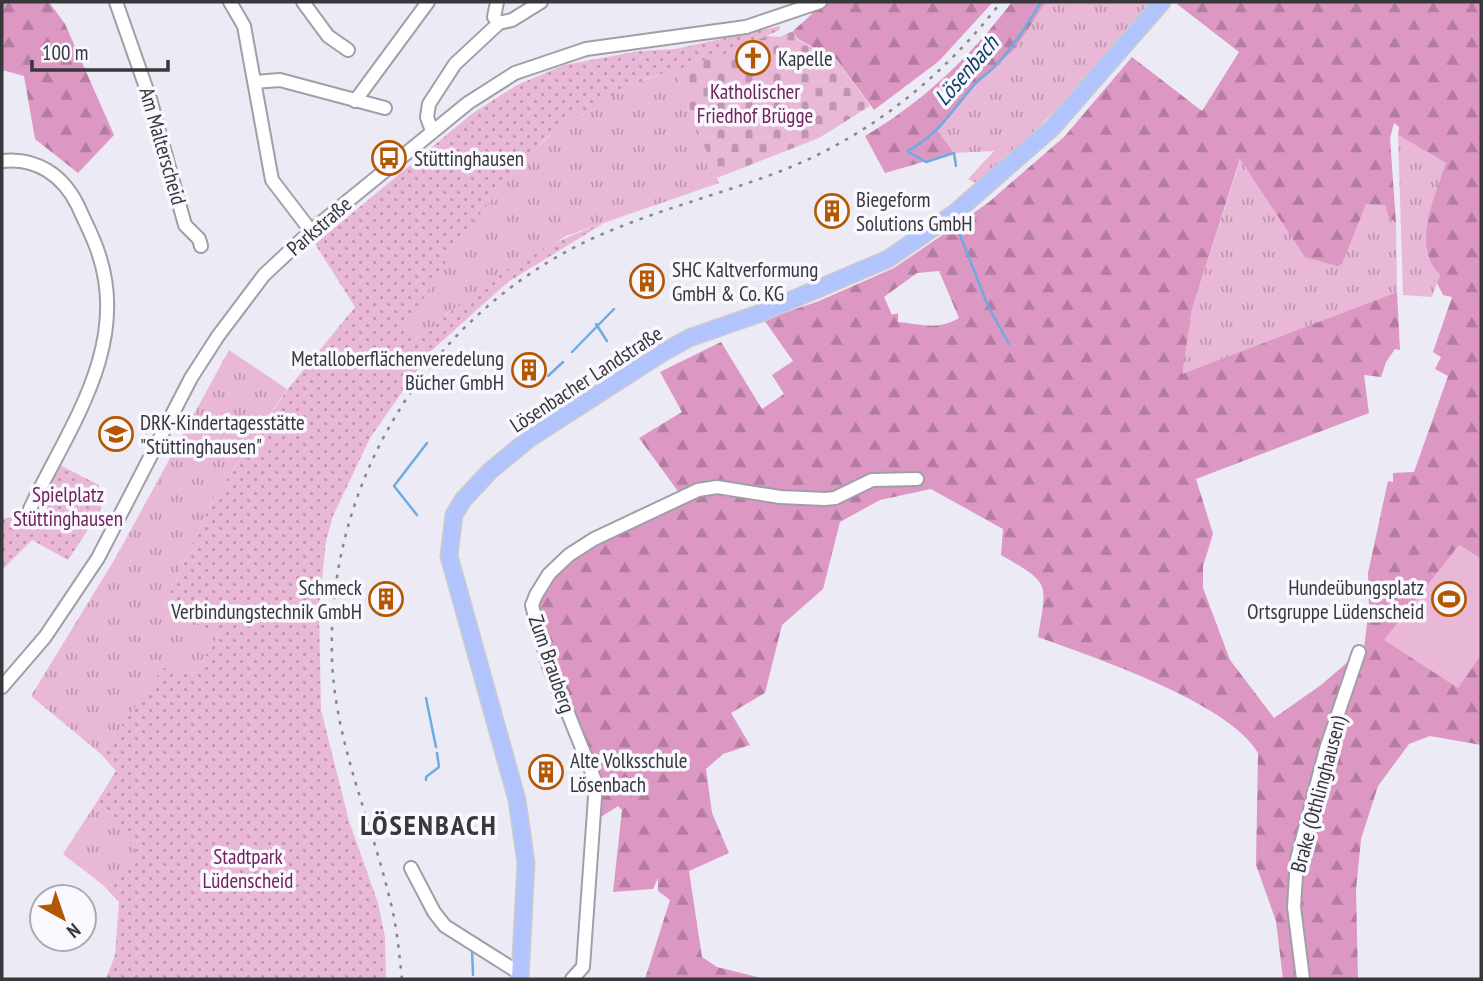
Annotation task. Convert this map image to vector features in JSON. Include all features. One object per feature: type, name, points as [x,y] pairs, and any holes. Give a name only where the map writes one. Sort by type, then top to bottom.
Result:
[{"type":"main road","name":"Lösenbacher Landstraße","points":[[521,976],[526,863],[517,800],[449,556],[454,515],[463,500],[490,471],[530,438],[638,366],[689,338],[761,313],[888,259],[956,212],[1053,127],[1162,2]]},
{"type":"street","name":"Am Malterscheid","points":[[116,2],[150,99],[185,225],[200,239],[201,246]]},
{"type":"street","points":[[303,2],[328,36],[348,50]]},
{"type":"street","points":[[355,100],[428,2]]},
{"type":"street","points":[[497,2],[494,17],[499,23]]},
{"type":"street","points":[[432,131],[427,117],[429,104],[455,64],[499,23],[512,20],[541,2]]},
{"type":"street","name":"Parkstraße","points":[[2,687],[45,637],[98,558],[191,378],[218,336],[264,275],[311,231],[432,131],[515,73],[554,59],[631,41],[746,27],[820,2]]},
{"type":"street","points":[[235,4],[244,26],[259,96],[272,180],[311,231]]},
{"type":"street","points":[[254,82],[280,80],[385,108]]},
{"type":"street","points":[[2,161],[19,159],[37,165],[52,172],[69,190],[100,255],[106,289],[105,337],[94,380],[64,448],[51,465],[30,509]]},
{"type":"street","name":"Zum Brauberg","points":[[572,979],[583,967],[596,783],[549,666],[532,606],[549,574],[569,555],[594,539],[698,490],[717,487],[780,497],[825,499],[835,498],[872,480],[918,479]]},
{"type":"street","name":"Brake (Othlinghausen)","points":[[1303,979],[1294,907],[1297,859],[1326,749],[1359,652]]},
{"type":"street","name":"Lösenbacher Landstraße","points":[[411,868],[434,912],[445,926],[521,976]]},
{"type":"green space","points":[[2,2],[49,2],[65,24],[114,135],[78,173],[35,139],[24,76],[2,70]]},
{"type":"green space","points":[[808,2],[993,2],[939,61],[874,110],[837,60],[798,39],[793,31],[812,14]]},
{"type":"green space","points":[[1012,2],[1046,2],[1015,49],[975,86],[938,131],[954,153],[885,173],[865,136],[907,108],[945,76],[980,41]]},
{"type":"green space","points":[[1046,2],[1155,2],[1082,84],[980,185],[968,179],[994,151],[954,153],[938,131],[975,86],[1015,49]]},
{"type":"green space","points":[[1481,2],[1481,559],[1459,545],[1458,687],[1481,655],[1481,745],[1430,736],[1409,744],[1378,786],[1361,839],[1356,890],[1358,979],[1283,979],[1276,921],[1256,865],[1258,753],[1243,734],[1220,717],[1158,684],[1038,637],[1043,605],[1042,586],[1029,572],[1001,555],[1003,529],[931,489],[880,500],[840,522],[823,589],[782,625],[765,693],[731,713],[750,745],[723,754],[706,769],[712,813],[729,853],[689,871],[702,957],[717,967],[765,979],[645,979],[670,900],[658,891],[658,878],[653,889],[613,892],[622,810],[618,806],[596,820],[598,801],[534,605],[543,586],[576,555],[598,541],[683,498],[639,438],[682,412],[660,372],[721,342],[762,409],[784,394],[772,375],[793,361],[764,320],[819,301],[894,268],[989,202],[1064,137],[1132,57],[1202,111],[1239,52],[1177,4]],"holes":[[[1394,123],[1399,127],[1398,135],[1446,163],[1431,206],[1426,236],[1431,263],[1440,275],[1437,283],[1443,295],[1452,297],[1433,352],[1441,357],[1435,369],[1448,376],[1414,472],[1393,473],[1393,482],[1388,481],[1368,573],[1369,608],[1364,648],[1321,685],[1274,718],[1230,660],[1203,588],[1203,566],[1213,534],[1196,479],[1369,413],[1364,375],[1381,377],[1386,362],[1395,349],[1400,350],[1397,292],[1182,374],[1192,309],[1240,159],[1305,257],[1337,266],[1342,264],[1366,204],[1385,205],[1388,216],[1396,223],[1390,138]],[[939,271],[959,318],[936,326],[898,322],[898,313],[892,315],[884,297],[917,273]]]},
{"type":"green space","name":"Stadtpark Lüdenscheid","points":[[780,26],[780,30],[727,53],[646,79],[571,118],[544,140],[483,210],[440,270],[403,334],[425,334],[465,299],[508,269],[554,244],[604,223],[508,282],[430,352],[370,438],[333,516],[326,541],[319,608],[321,710],[349,821],[378,903],[385,937],[386,979],[106,979],[115,955],[119,902],[103,885],[138,853],[98,800],[116,771],[101,754],[163,668],[194,673],[219,635],[164,606],[211,503],[287,390],[355,307],[315,244],[473,113],[517,85],[564,65],[639,51],[675,49]]},
{"type":"green space","name":"Katholischer Friedhof Brügge","points":[[793,31],[798,40],[837,60],[870,106],[819,138],[717,178],[674,70],[765,36],[780,37]]},
{"type":"green space","points":[[674,70],[719,183],[566,236],[448,313],[425,335],[403,334],[432,280],[475,219],[546,139],[592,104]]},
{"type":"green space","points":[[1398,135],[1446,163],[1432,206],[1426,236],[1426,250],[1440,275],[1432,297],[1403,295]]},
{"type":"green space","points":[[1241,158],[1361,215],[1366,204],[1385,205],[1388,216],[1396,223],[1397,292],[1181,375],[1192,309]]},
{"type":"green space","points":[[229,350],[287,389],[211,503],[164,606],[219,635],[194,673],[163,669],[101,754],[31,696],[116,557]]},
{"type":"green space","name":"Spielplatz Stüttinghausen","points":[[56,463],[99,485],[101,510],[68,560],[32,540],[2,570],[2,519],[28,513]]},
{"type":"green space","name":"Hundeübungsplatz Ortsgruppe Lüdenscheid","points":[[1459,545],[1481,559],[1481,655],[1458,688],[1384,640]]},
{"type":"green space","points":[[98,800],[139,853],[103,885],[63,854]]},
{"type":"waterway","name":"Lösenbach","points":[[956,166],[954,153],[926,162],[907,151],[936,130],[975,83],[1003,57],[1041,2]]},
{"type":"waterway","points":[[956,225],[988,306],[1009,344]]},
{"type":"waterway","name":"Lösenbach","points":[[572,352],[614,309]]},
{"type":"waterway","points":[[596,324],[607,341]]},
{"type":"waterway","name":"Lösenbach","points":[[548,376],[563,362]]},
{"type":"waterway","name":"Lösenbach","points":[[417,515],[394,486],[427,443]]},
{"type":"waterway","name":"Lösenbach","points":[[426,698],[436,747]]},
{"type":"waterway","name":"Lösenbach","points":[[426,780],[426,777],[439,767],[437,753]]},
{"type":"waterway","name":"Lösenbach","points":[[472,950],[473,975]]},
{"type":"waterway","points":[[474,952],[494,965]]},
{"type":"railway","points":[[402,979],[392,910],[340,721],[332,659],[335,594],[347,530],[368,470],[397,413],[434,361],[478,314],[529,275],[609,231],[781,171],[845,140],[903,102],[955,55],[1001,2]]},
{"type":"place","name":"Kapelle","points":[[753,58]]},
{"type":"place","name":"Stüttinghausen","points":[[389,158]]},
{"type":"place","name":"Biegeform Solutions GmbH","points":[[832,211]]},
{"type":"place","name":"SHC Kaltverformung GmbH & Co. KG","points":[[647,281]]},
{"type":"place","name":"Metalloberflächenveredelung Bücher GmbH","points":[[529,370]]},
{"type":"place","name":"DRK-Kindertagesstätte \"Stüttinghausen\"","points":[[116,434]]},
{"type":"place","name":"Schmeck Verbindungstechnik GmbH","points":[[386,599]]},
{"type":"place","name":"Hundeübungsplatz Ortsgruppe Lüdenscheid","points":[[1449,599]]},
{"type":"place","name":"Alte Volksschule Lösenbach","points":[[546,772]]},
{"type":"district","name":"LÖSENBACH","points":[[429,824]]}]
